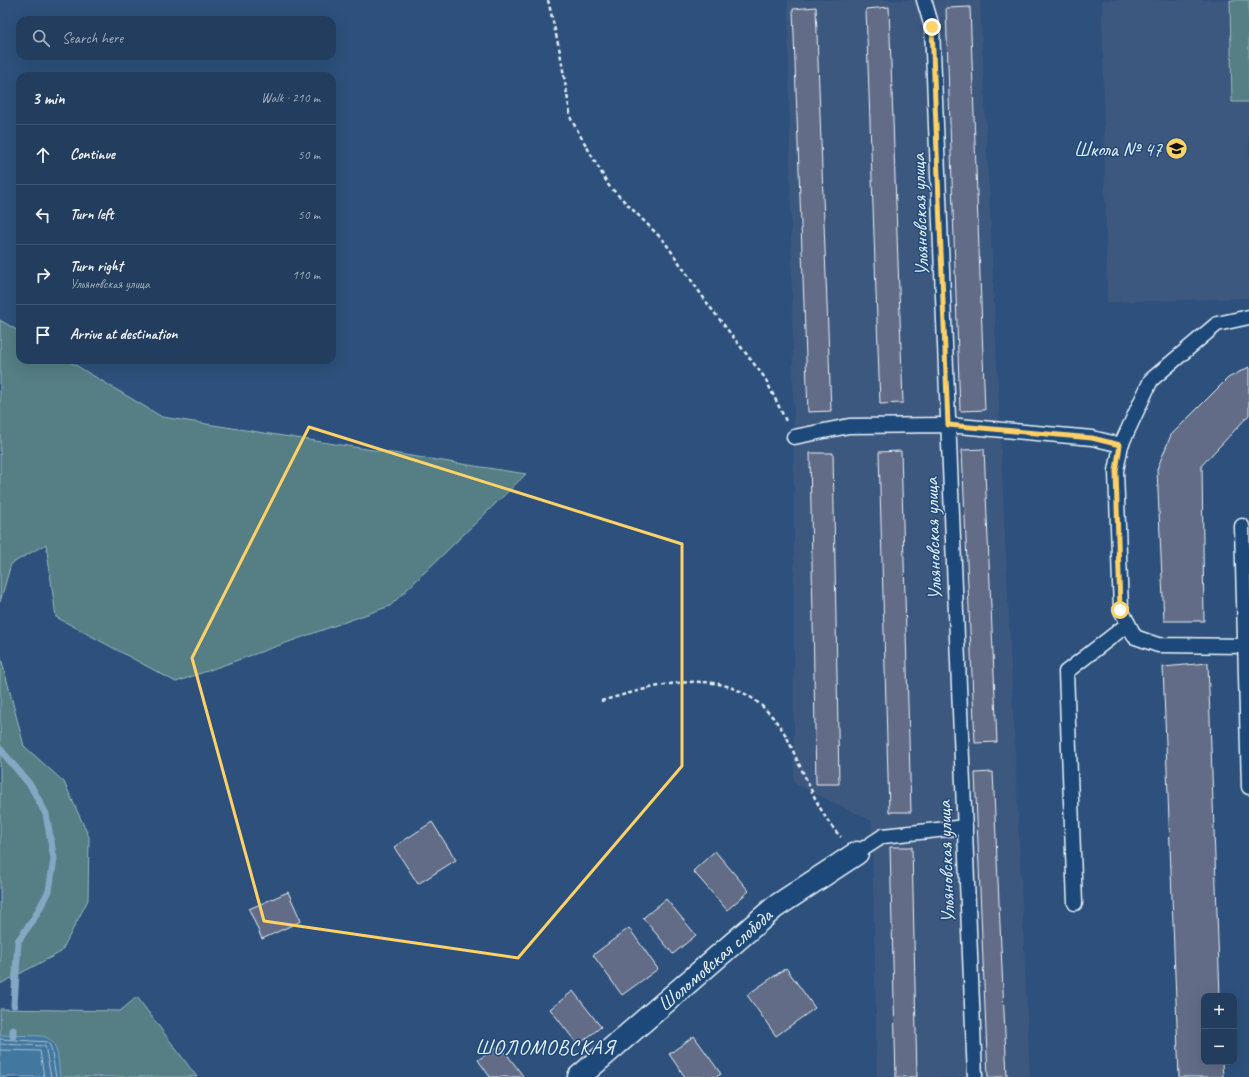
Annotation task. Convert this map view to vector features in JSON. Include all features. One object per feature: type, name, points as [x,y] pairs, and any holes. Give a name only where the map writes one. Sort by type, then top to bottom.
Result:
[{"type":"street","name":"Шоломовская слобода","points":[[580,1077],[775,907],[858,853]]},
{"type":"lane","name":"Ульяновская улица","points":[[924,0],[932,27],[975,1077]]},
{"type":"lane","points":[[1246,646],[1158,645],[1135,637],[1120,610],[1116,471],[1120,445],[1150,380],[1217,324],[1249,317]]},
{"type":"lane","points":[[794,437],[849,426],[948,425],[1092,438],[1120,445]]},
{"type":"lane","points":[[1242,526],[1249,787]]},
{"type":"lane","points":[[1075,903],[1066,672],[1128,624]]},
{"type":"lane","points":[[858,853],[883,836],[964,827]]},
{"type":"path","points":[[548,0],[560,52],[571,119],[609,186],[664,241],[710,307],[765,378],[794,437]]},
{"type":"path","points":[[601,701],[677,682],[715,682],[738,690],[757,701],[783,731],[818,805],[834,830],[858,853]]},
{"type":"highlighted area","points":[[309,427],[682,544],[682,766],[518,958],[264,921],[192,658]]},
{"type":"shaded area","points":[[788,0],[980,0],[1030,1077],[877,1077],[872,821],[794,783],[794,437]]},
{"type":"shaded area","name":"Школа № 47","points":[[1102,0],[1249,0],[1249,298],[1107,302]]},
{"type":"green space","points":[[1230,0],[1249,0],[1249,102],[1232,102]]},
{"type":"green space","points":[[0,320],[16,330],[16,364],[74,364],[162,417],[526,474],[390,606],[176,682],[56,617],[46,544],[11,564],[0,602]]},
{"type":"green space","points":[[0,654],[24,746],[64,782],[89,837],[88,900],[61,952],[0,984]]},
{"type":"green space","points":[[137,997],[197,1077],[0,1077],[0,1009],[120,1011]]},
{"type":"water","points":[[0,1035],[43,1036],[49,1039],[53,1042],[57,1053],[60,1077],[0,1077]]},
{"type":"building","points":[[816,7],[831,411],[808,412],[793,9]]},
{"type":"building","points":[[889,7],[903,403],[880,404],[866,9]]},
{"type":"building","points":[[970,7],[985,410],[960,411],[946,8]]},
{"type":"building","points":[[1249,367],[1249,415],[1202,465],[1204,621],[1164,621],[1157,469],[1171,435],[1228,378]]},
{"type":"building","points":[[984,449],[997,742],[975,743],[962,450]]},
{"type":"building","points":[[901,451],[911,812],[889,812],[879,452]]},
{"type":"building","points":[[810,453],[833,453],[839,784],[816,784]]},
{"type":"building","points":[[1208,663],[1220,993],[1201,993],[1201,1065],[1222,1065],[1223,1077],[1179,1077],[1163,667]]},
{"type":"building","points":[[993,772],[1007,1077],[988,1077],[975,773]]},
{"type":"building","points":[[432,822],[456,860],[418,884],[394,847]]},
{"type":"building","points":[[890,847],[912,847],[917,1077],[896,1077]]},
{"type":"building","points":[[715,851],[749,891],[727,910],[693,871]]},
{"type":"building","points":[[288,892],[301,921],[262,939],[249,909]]},
{"type":"building","points":[[666,899],[696,935],[673,954],[643,918]]},
{"type":"building","points":[[629,928],[658,969],[622,995],[593,955]]},
{"type":"building","points":[[786,968],[815,1008],[776,1036],[747,995]]},
{"type":"building","points":[[573,991],[601,1027],[578,1045],[550,1009]]},
{"type":"building","points":[[694,1036],[721,1074],[716,1077],[685,1077],[669,1054]]},
{"type":"building","points":[[500,1045],[523,1076],[490,1077],[478,1060]]},
{"type":"waterway","points":[[0,749],[31,786],[46,814],[54,859],[49,891],[33,920],[18,941],[14,1005]]},
{"type":"waterway","points":[[13,1030],[13,1036]]},
{"type":"place","name":"Школа № 47","points":[[1177,149]]},
{"type":"district","name":"ШОЛОМОВСКАЯ","points":[[545,1047]]},
{"type":"route","points":[[932,27],[948,425],[1092,438],[1120,445],[1116,471],[1120,610]]}]
